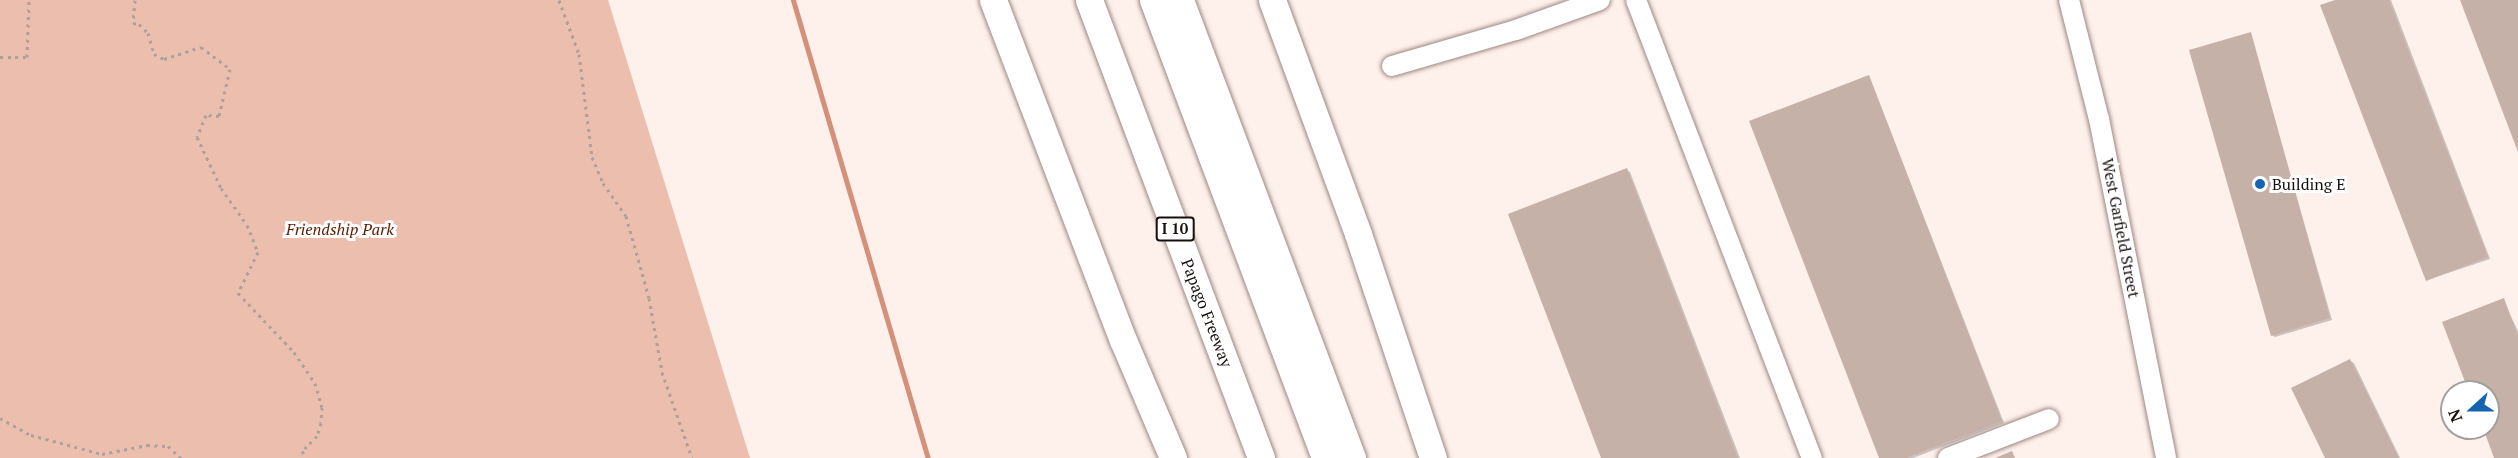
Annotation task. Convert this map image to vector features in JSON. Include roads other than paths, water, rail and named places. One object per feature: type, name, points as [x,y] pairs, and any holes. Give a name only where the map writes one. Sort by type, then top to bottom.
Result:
[{"type":"highway","points":[[993,0],[1123,340],[1173,458]]},
{"type":"highway","name":"Papago Freeway","points":[[1089,0],[1261,458]]},
{"type":"highway","points":[[1153,0],[1324,458]]},
{"type":"highway","points":[[1180,0],[1352,458]]},
{"type":"highway","points":[[1272,0],[1358,234],[1433,458]]},
{"type":"street","points":[[1392,66],[1516,30],[1600,0]]},
{"type":"street","points":[[1636,0],[1812,458]]},
{"type":"street","name":"West Garfield Street","points":[[2069,0],[2099,119],[2166,458]]},
{"type":"street","points":[[1948,458],[2049,419]]},
{"type":"waterway","points":[[793,0],[928,458]]},
{"type":"place","name":"Building E","points":[[2260,184]]},
{"type":"park label","name":"Friendship Park","points":[[340,229]]}]
